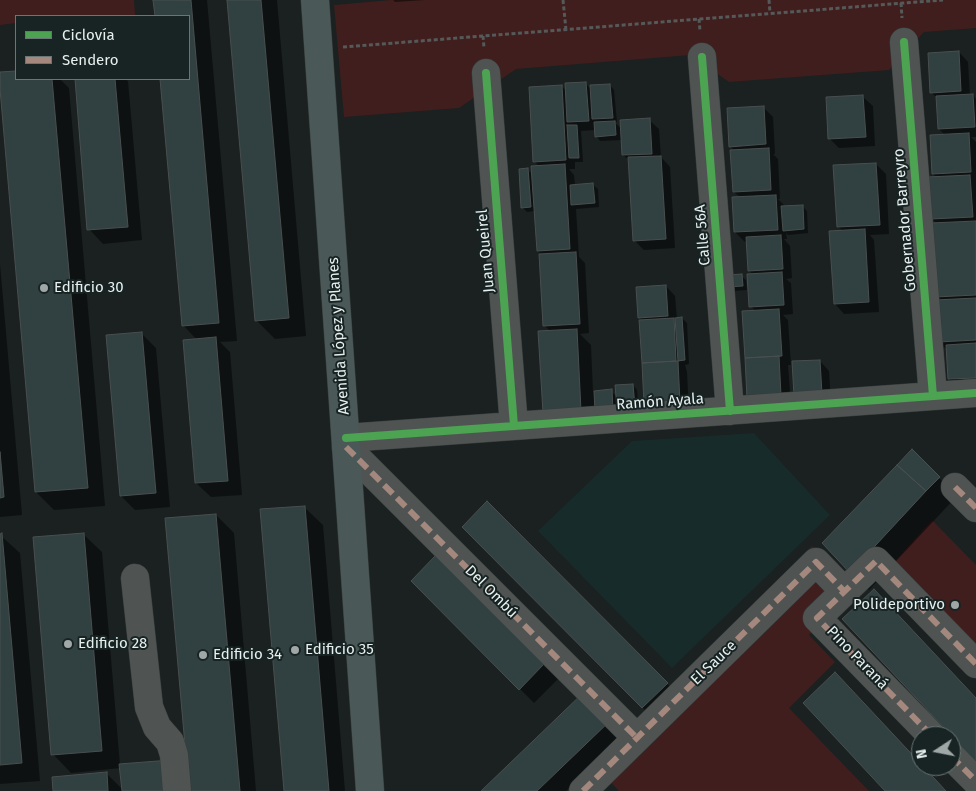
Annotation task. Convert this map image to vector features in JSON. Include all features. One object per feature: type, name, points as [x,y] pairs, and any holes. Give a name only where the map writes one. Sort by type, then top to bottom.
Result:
[{"type":"main road","name":"Avenida López y Planes","points":[[315,0],[370,791]]},
{"type":"street","name":"Gobernador Barreyro","points":[[904,42],[933,396]]},
{"type":"street","name":"Calle 56A","points":[[702,57],[730,411]]},
{"type":"street","name":"Juan Queirel","points":[[486,73],[514,426]]},
{"type":"street","name":"Ramón Ayala","points":[[346,442],[514,426],[976,393]]},
{"type":"street","name":"Del Ombú","points":[[346,442],[637,738]]},
{"type":"street","points":[[955,487],[976,508]]},
{"type":"street","name":"Pino Paraná","points":[[922,726],[817,618],[876,560],[976,664]]},
{"type":"street","name":"El Sauce","points":[[583,791],[816,562],[844,591]]},
{"type":"street","points":[[135,578],[149,707],[157,727],[170,742],[174,755],[177,791]]},
{"type":"street","points":[[961,766],[976,781]]},
{"type":"path","points":[[563,0],[566,30]]},
{"type":"path","points":[[768,0],[770,14]]},
{"type":"path","points":[[319,50],[943,0]]},
{"type":"shaded area","points":[[0,0],[134,0],[135,15],[15,15],[15,23],[0,25]]},
{"type":"shaded area","points":[[391,0],[976,0],[976,28],[924,32],[889,70],[729,82],[691,55],[516,69],[459,108],[344,117],[334,5]]},
{"type":"shaded area","points":[[754,433],[830,515],[672,668],[538,531],[632,441]]},
{"type":"shaded area","name":"Polideportivo","points":[[932,520],[976,565],[976,644],[973,647],[894,562]]},
{"type":"shaded area","points":[[812,546],[854,590],[809,635],[835,662],[789,708],[869,791],[619,791],[592,763]]},
{"type":"building","points":[[153,0],[191,0],[219,323],[182,326],[160,80],[190,80],[190,15],[155,15]]},
{"type":"building","points":[[227,0],[261,0],[289,318],[255,321]]},
{"type":"building","points":[[959,51],[961,91],[930,93],[928,53]]},
{"type":"building","name":"Edificio 30","points":[[15,71],[15,80],[52,80],[88,488],[35,492],[0,72]]},
{"type":"building","points":[[75,80],[115,80],[128,227],[87,230]]},
{"type":"building","points":[[586,82],[589,121],[567,122],[565,83]]},
{"type":"building","points":[[610,84],[613,118],[592,119],[590,85]]},
{"type":"building","points":[[562,85],[566,160],[533,162],[529,87]]},
{"type":"building","points":[[973,94],[975,127],[938,129],[936,96]]},
{"type":"building","points":[[863,95],[866,137],[828,139],[826,97]]},
{"type":"building","points":[[764,106],[766,144],[729,147],[727,108]]},
{"type":"building","points":[[650,118],[652,154],[622,155],[620,120]]},
{"type":"building","points":[[615,121],[616,135],[595,137],[594,122]]},
{"type":"building","points":[[567,125],[577,125],[579,158],[569,158]]},
{"type":"building","points":[[969,133],[971,172],[932,174],[930,135]]},
{"type":"building","points":[[769,148],[771,190],[733,192],[730,150]]},
{"type":"building","points":[[661,156],[666,239],[633,241],[628,157]]},
{"type":"building","points":[[876,163],[880,225],[837,227],[833,165]]},
{"type":"building","points":[[565,164],[570,249],[537,251],[531,166]]},
{"type":"building","points":[[528,168],[531,207],[521,208],[519,169]]},
{"type":"building","points":[[970,175],[973,217],[931,219],[928,177]]},
{"type":"building","points":[[593,183],[595,203],[571,205],[570,185]]},
{"type":"building","points":[[776,195],[778,230],[734,232],[732,197]]},
{"type":"building","points":[[803,205],[804,229],[783,231],[781,206]]},
{"type":"building","points":[[976,221],[976,295],[935,297],[931,223]]},
{"type":"building","points":[[865,229],[869,302],[834,304],[829,231]]},
{"type":"building","points":[[781,235],[783,269],[748,271],[746,237]]},
{"type":"building","points":[[576,252],[580,324],[543,326],[539,254]]},
{"type":"building","points":[[782,272],[784,305],[749,307],[747,274]]},
{"type":"building","points":[[742,274],[743,286],[726,287],[726,275]]},
{"type":"building","points":[[666,285],[668,316],[638,318],[636,287]]},
{"type":"building","points":[[976,298],[976,340],[938,342],[935,300]]},
{"type":"building","points":[[779,309],[782,356],[745,358],[742,311]]},
{"type":"building","points":[[682,317],[685,360],[678,361],[675,318]]},
{"type":"building","points":[[674,318],[676,361],[642,363],[639,320]]},
{"type":"building","points":[[577,329],[581,411],[543,413],[538,331]]},
{"type":"building","points":[[142,332],[156,493],[120,496],[106,335]]},
{"type":"building","points":[[216,337],[228,481],[195,483],[183,340]]},
{"type":"building","points":[[976,343],[976,378],[948,379],[946,345]]},
{"type":"building","points":[[779,356],[781,396],[747,398],[745,358]]},
{"type":"building","points":[[820,360],[822,394],[794,396],[792,361]]},
{"type":"building","points":[[678,361],[680,403],[644,405],[642,363]]},
{"type":"building","points":[[633,384],[635,407],[617,408],[615,385]]},
{"type":"building","points":[[612,389],[613,411],[595,412],[594,391]]},
{"type":"building","points":[[912,449],[940,477],[926,491],[897,465]]},
{"type":"building","points":[[0,452],[4,497],[0,498]]},
{"type":"building","points":[[897,465],[926,491],[850,573],[822,543]]},
{"type":"building","points":[[487,501],[668,683],[642,708],[462,527]]},
{"type":"building","name":"Edificio 35","points":[[305,506],[329,791],[284,791],[260,509]]},
{"type":"building","name":"Edificio 34","points":[[216,514],[240,791],[189,791],[165,518]]},
{"type":"building","points":[[2,533],[22,763],[0,765],[0,534]]},
{"type":"building","name":"Edificio 28","points":[[84,533],[102,751],[51,755],[33,537]]},
{"type":"building","points":[[436,555],[544,664],[519,690],[411,581]]},
{"type":"building","points":[[874,589],[976,698],[976,762],[961,746],[961,726],[942,726],[842,619]]},
{"type":"building","points":[[835,672],[911,753],[911,776],[932,776],[946,791],[885,791],[803,703]]},
{"type":"building","points":[[585,691],[612,719],[537,791],[481,791]]},
{"type":"building","points":[[171,760],[173,791],[122,791],[119,764]]},
{"type":"building","points":[[107,772],[108,791],[53,791],[52,777]]},
{"type":"marked path","points":[[346,447],[637,738]]},
{"type":"marked path","points":[[955,487],[976,508]]},
{"type":"marked path","points":[[922,726],[817,618],[876,561],[976,664]]},
{"type":"marked path","points":[[583,791],[816,562],[844,591]]},
{"type":"marked path","points":[[961,766],[976,781]]},
{"type":"cycle path","points":[[904,42],[933,396]]},
{"type":"cycle path","points":[[702,57],[730,411]]},
{"type":"cycle path","points":[[486,73],[514,426]]},
{"type":"cycle path","points":[[346,438],[976,393]]},
{"type":"place","name":"Edificio 30","points":[[44,288]]},
{"type":"place","name":"Polideportivo","points":[[955,605]]},
{"type":"place","name":"Edificio 28","points":[[68,644]]},
{"type":"place","name":"Edificio 35","points":[[295,650]]},
{"type":"place","name":"Edificio 34","points":[[203,655]]}]
